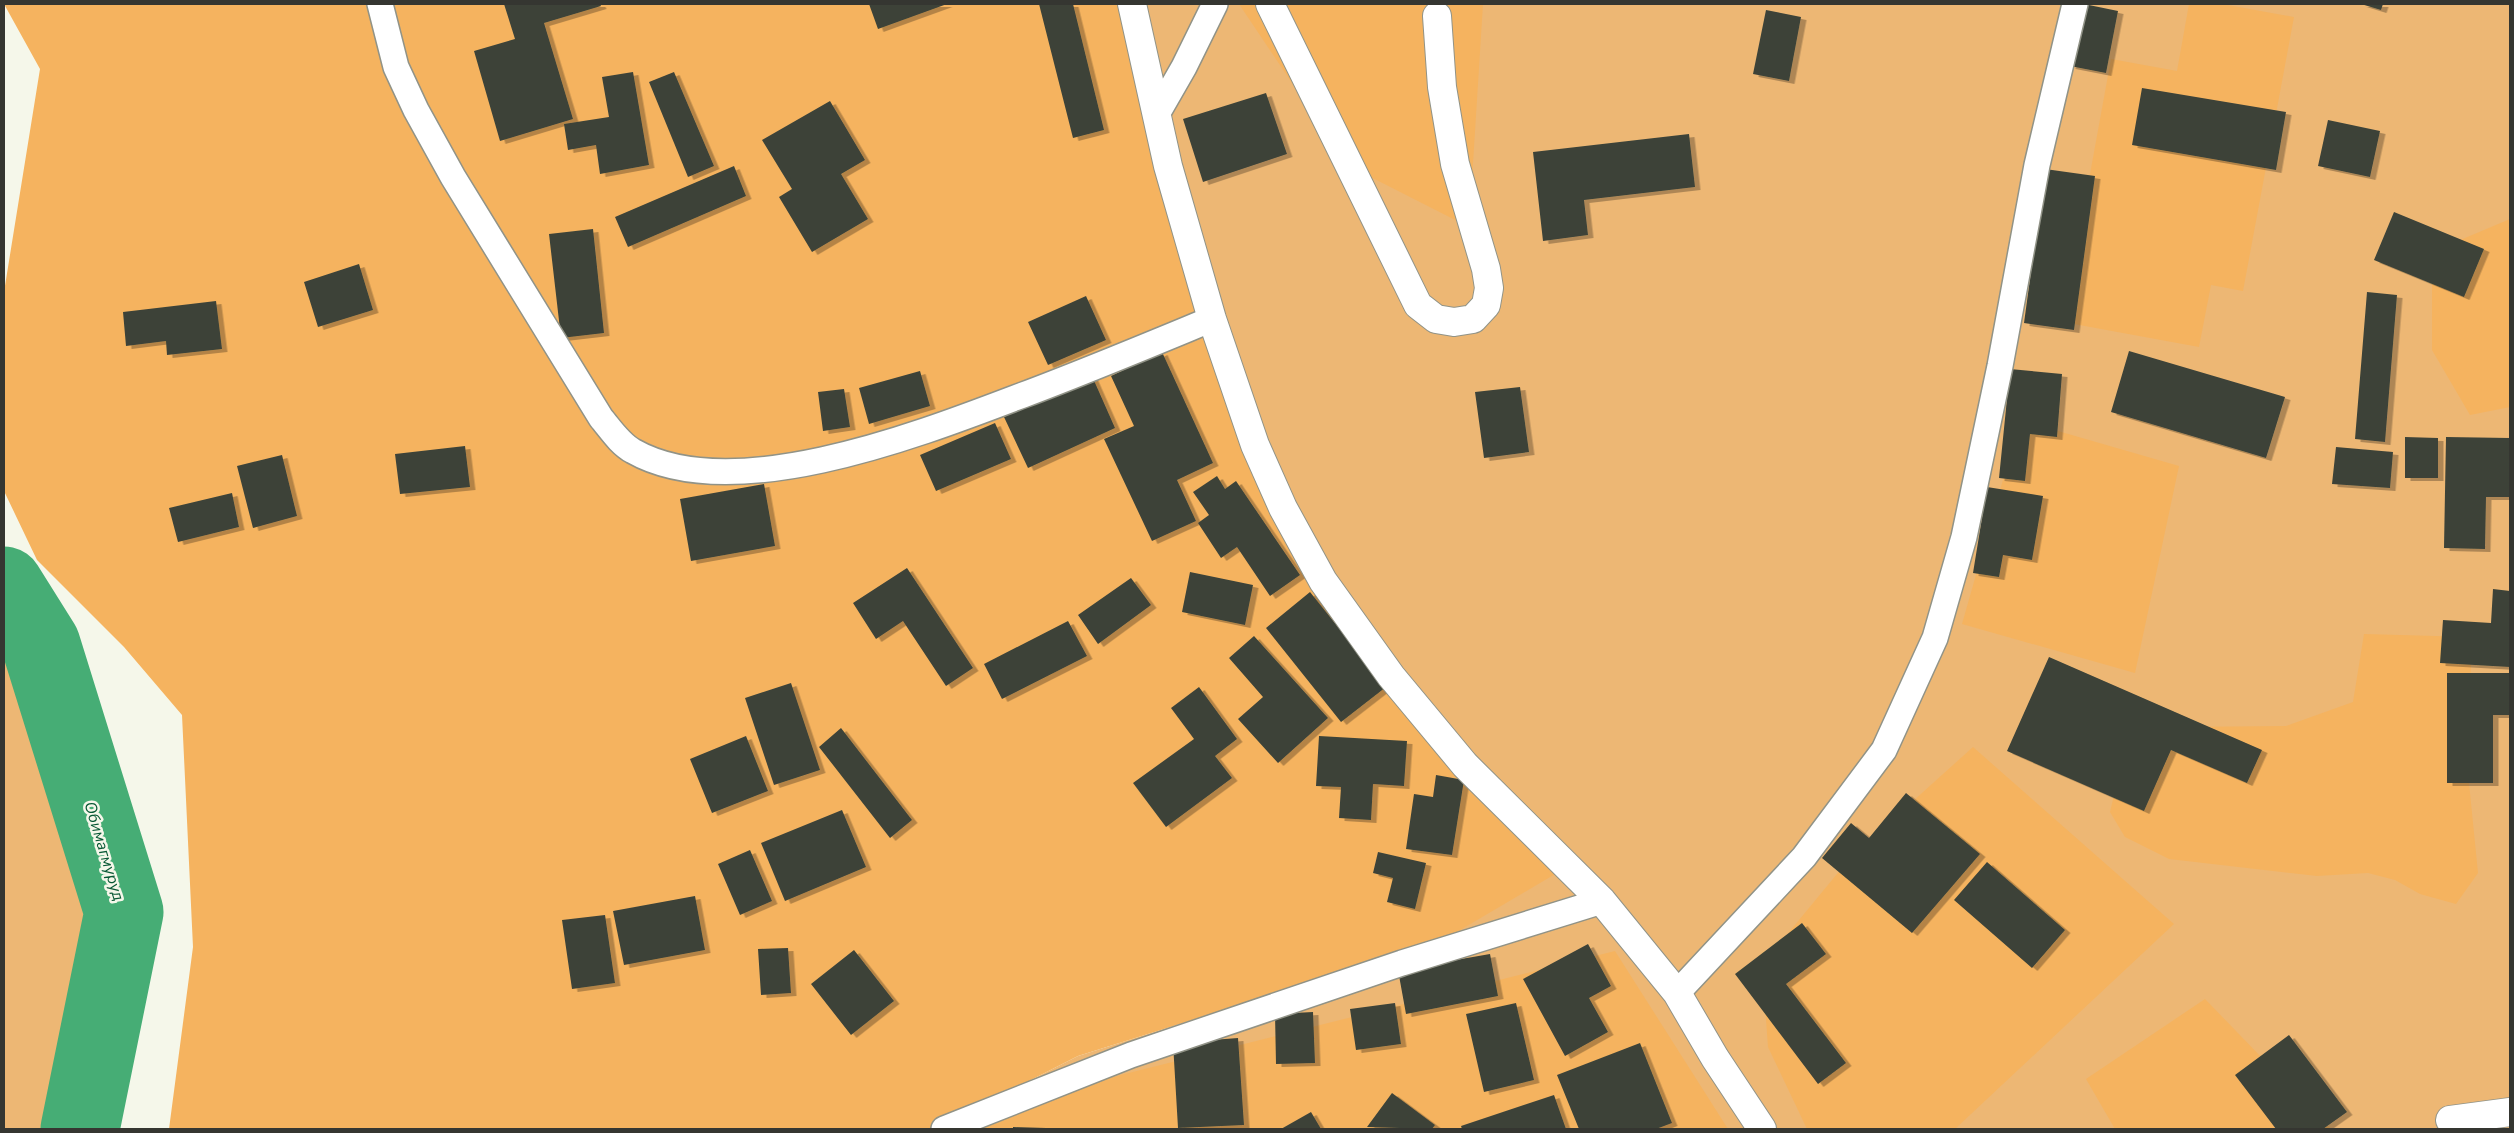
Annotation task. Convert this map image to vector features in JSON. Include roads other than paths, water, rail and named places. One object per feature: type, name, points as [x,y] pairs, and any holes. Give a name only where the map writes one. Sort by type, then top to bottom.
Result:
[{"type":"street","points":[[1132,4],[1168,166],[1212,318],[1255,444],[1283,508],[1323,581],[1391,676],[1465,765],[1602,901],[1677,993],[1715,1058],[1762,1129]]},
{"type":"street","points":[[1270,4],[1418,306],[1436,318],[1454,322],[1473,318],[1486,306],[1489,288],[1486,268],[1455,164],[1442,87],[1437,16]]},
{"type":"street","points":[[2450,1120],[2510,1112]]},
{"type":"lane","points":[[380,4],[390,45],[402,82],[453,177],[602,418],[618,439],[631,450],[645,457],[679,468],[730,472],[779,468],[869,449],[958,420],[1107,363],[1212,318]]},
{"type":"lane","points":[[1157,114],[1184,67],[1215,4]]},
{"type":"lane","points":[[1677,993],[1804,857],[1884,750],[1935,638],[1964,537],[2000,366],[2037,165],[2075,4]]},
{"type":"lane","points":[[944,1129],[1130,1055],[1402,963],[1602,901]]},
{"type":"waterway","name":"Обимагмуруд","points":[[4,586],[41,645],[124,912],[80,1129]]}]
